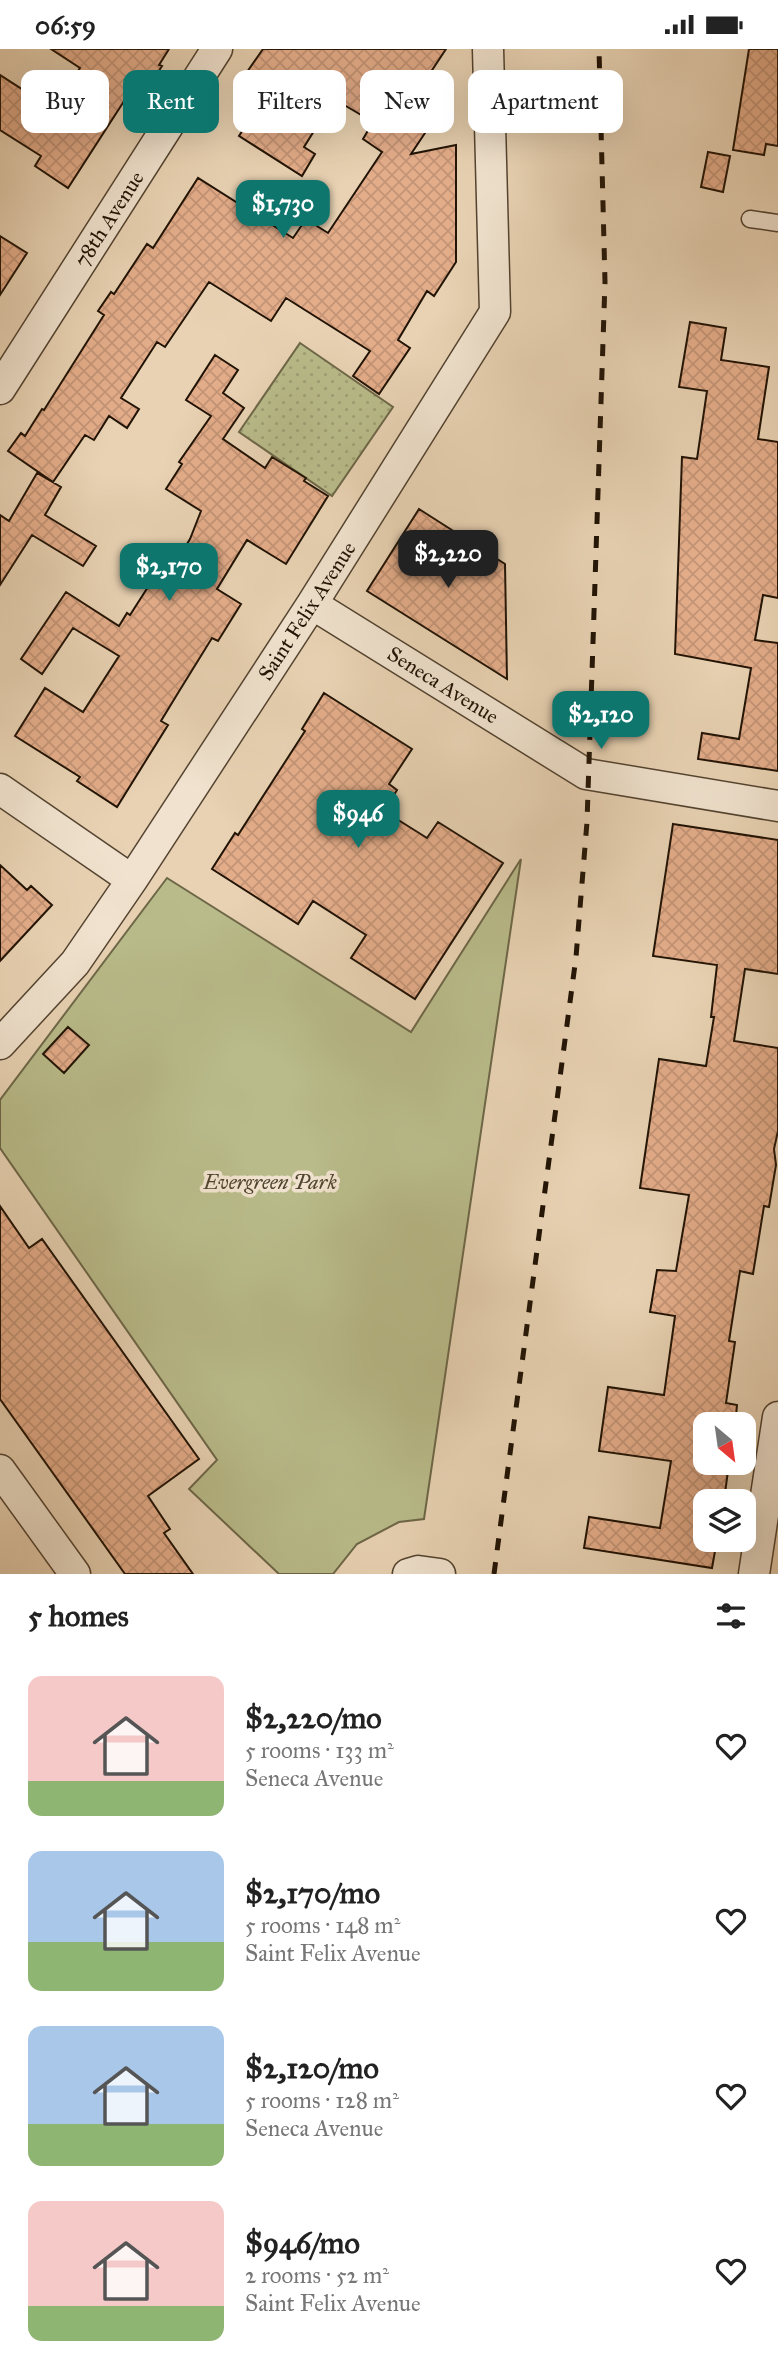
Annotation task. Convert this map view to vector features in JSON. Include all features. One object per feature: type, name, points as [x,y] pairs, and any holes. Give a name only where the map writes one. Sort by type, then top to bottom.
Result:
[{"type":"street","name":"78th Avenue","points":[[0,389],[217,49]]},
{"type":"street","name":"Saint Felix Avenue","points":[[0,1044],[75,963],[132,880],[312,604],[495,312],[488,49]]},
{"type":"street","name":"Seneca Avenue","points":[[312,604],[586,774],[778,806]]},
{"type":"street","points":[[0,789],[132,880]]},
{"type":"street","points":[[754,1574],[778,1417]]},
{"type":"street","points":[[0,1470],[75,1574]]},
{"type":"lane","points":[[750,219],[778,223]]},
{"type":"green space","points":[[300,343],[393,407],[332,496],[239,432]]},
{"type":"green space","name":"Evergreen Park","points":[[521,859],[424,1519],[399,1522],[357,1544],[333,1574],[279,1574],[189,1489],[217,1460],[0,1148],[0,1100],[167,878],[411,1032]]},
{"type":"building","points":[[51,49],[169,49],[159,65],[162,66],[159,70],[123,70],[123,103],[109,124],[109,70],[79,70],[80,68]]},
{"type":"building","points":[[263,49],[446,49],[432,70],[360,70],[360,114],[346,106],[346,70],[248,70]]},
{"type":"building","points":[[749,49],[778,49],[778,146],[766,144],[764,155],[733,150]]},
{"type":"building","points":[[0,75],[21,88],[21,133],[103,133],[68,188],[35,166],[41,156],[0,130]]},
{"type":"building","points":[[241,133],[313,133],[304,147],[315,154],[302,176],[239,136]]},
{"type":"building","points":[[367,133],[425,133],[411,154],[456,145],[456,262],[434,296],[427,291],[398,340],[410,348],[379,394],[353,376],[370,351],[286,298],[271,321],[209,282],[165,347],[157,342],[121,398],[139,409],[127,428],[109,416],[94,440],[85,435],[53,482],[8,451],[21,433],[25,436],[42,409],[44,410],[104,315],[98,311],[111,292],[114,294],[147,244],[153,248],[198,178],[293,238],[306,219],[328,233],[382,152],[363,139]]},
{"type":"building","points":[[708,152],[730,156],[723,192],[701,187]]},
{"type":"building","points":[[0,236],[27,253],[0,295]]},
{"type":"building","points":[[690,322],[726,328],[721,360],[769,367],[758,439],[778,442],[778,598],[763,595],[755,640],[778,643],[778,771],[698,759],[702,733],[739,739],[751,668],[675,654],[682,457],[697,459],[707,391],[679,387]]},
{"type":"building","points":[[215,355],[238,370],[223,393],[244,408],[223,439],[265,468],[272,457],[306,478],[304,481],[328,496],[286,564],[247,540],[217,589],[241,604],[218,641],[212,638],[178,693],[161,721],[168,725],[117,807],[77,781],[80,777],[15,736],[45,688],[83,712],[119,656],[73,628],[42,674],[21,659],[66,592],[119,626],[127,613],[130,615],[155,576],[164,581],[190,539],[201,511],[166,489],[182,464],[179,462],[211,416],[186,400]]},
{"type":"building","points":[[37,473],[61,487],[45,515],[96,546],[83,566],[32,535],[0,585],[0,515],[9,521]]},
{"type":"building","points":[[419,509],[505,564],[507,679],[367,591]]},
{"type":"building","points":[[324,693],[412,749],[389,784],[397,790],[384,811],[427,838],[438,822],[503,863],[415,999],[351,958],[366,935],[313,901],[298,924],[212,869],[235,833],[238,835],[305,731],[302,729]]},
{"type":"building","points":[[673,824],[778,840],[778,974],[745,969],[734,1041],[778,1048],[778,1131],[774,1149],[776,1165],[769,1207],[764,1206],[753,1274],[740,1271],[729,1341],[735,1342],[726,1403],[737,1405],[736,1412],[693,1412],[693,1475],[727,1475],[726,1489],[693,1489],[693,1552],[715,1552],[712,1568],[584,1548],[589,1517],[660,1528],[671,1461],[599,1451],[608,1387],[664,1395],[675,1316],[650,1312],[657,1270],[676,1271],[689,1195],[640,1188],[659,1059],[706,1066],[714,1017],[711,1017],[717,965],[653,956]]},
{"type":"building","points":[[0,865],[27,890],[31,886],[52,905],[0,961]]},
{"type":"building","points":[[68,1027],[89,1045],[64,1073],[43,1054]]},
{"type":"building","points":[[0,1206],[29,1248],[42,1239],[199,1459],[148,1496],[170,1529],[164,1533],[193,1574],[125,1574],[0,1399]]},
{"type":"railway","points":[[494,1574],[576,957],[587,822],[605,282],[599,49]]}]
